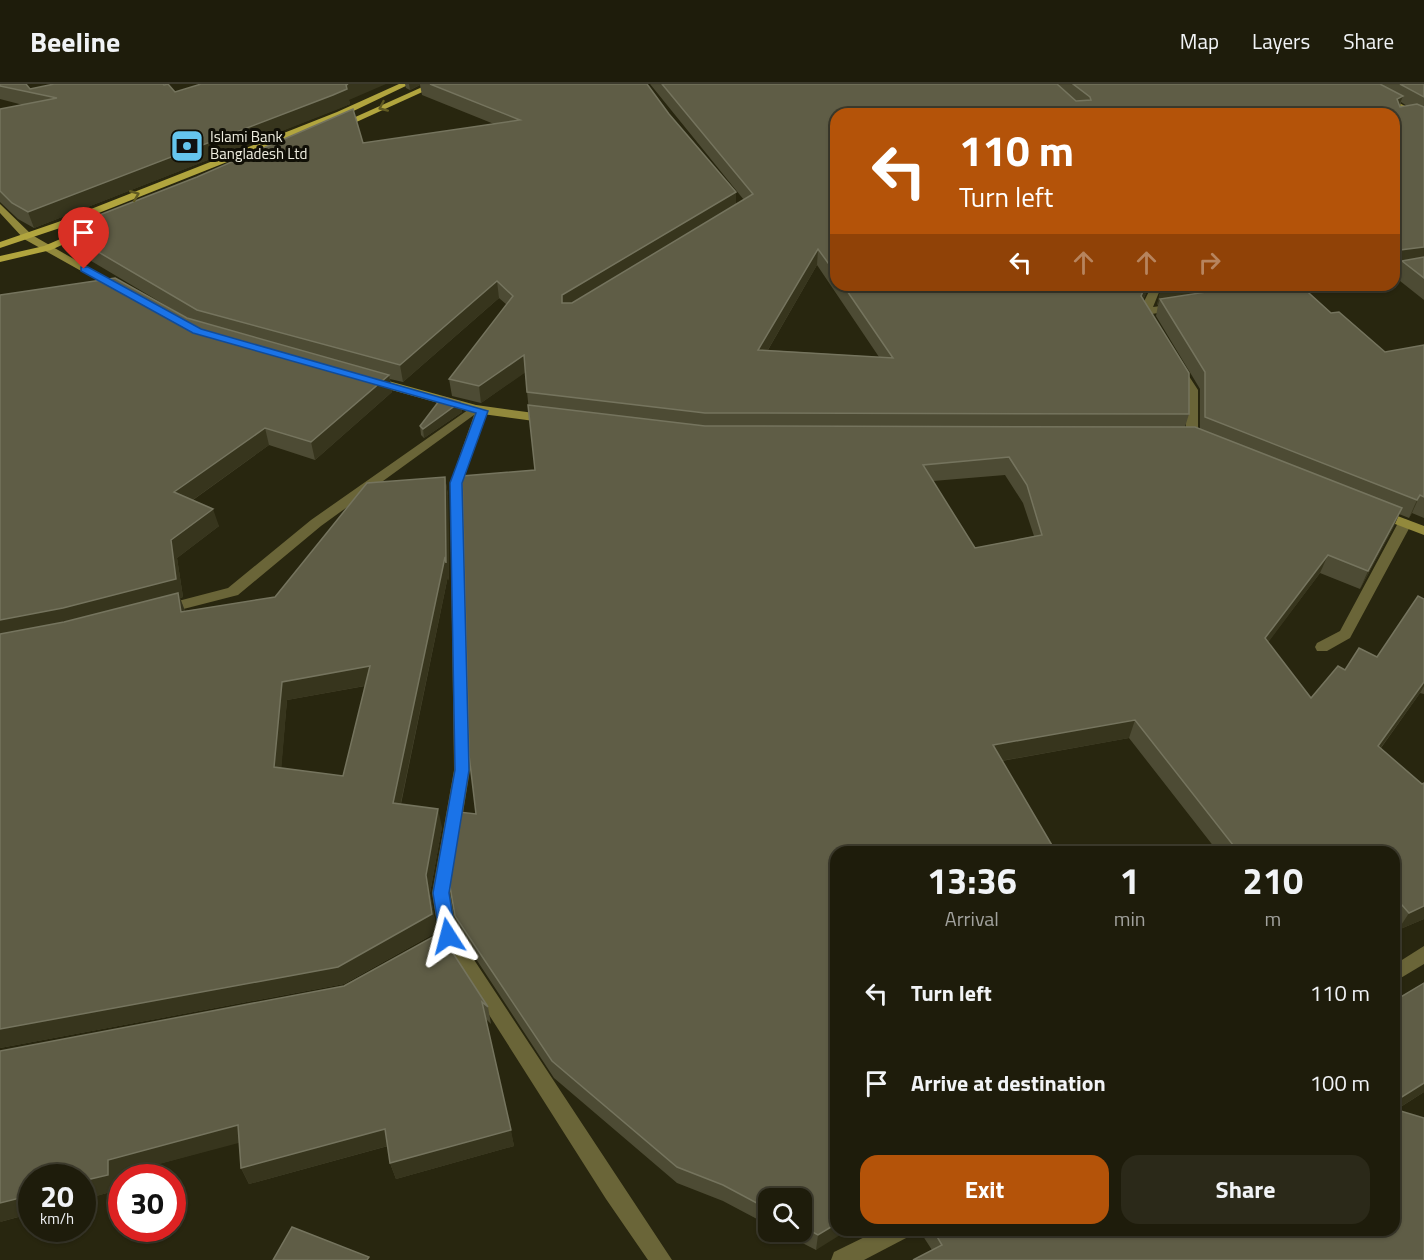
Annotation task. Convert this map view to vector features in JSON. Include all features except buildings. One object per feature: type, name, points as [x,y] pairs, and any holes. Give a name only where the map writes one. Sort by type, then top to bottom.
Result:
[{"type":"main road","points":[[0,245],[62,224],[340,114],[406,84]]},
{"type":"main road","points":[[328,132],[436,84]]},
{"type":"main road","points":[[0,259],[46,248],[90,231]]},
{"type":"street","points":[[1356,84],[1424,120]]},
{"type":"street","points":[[1400,116],[1413,114]]},
{"type":"street","points":[[0,207],[28,237],[137,298]]},
{"type":"street","points":[[1400,271],[1424,267]]},
{"type":"street","points":[[1145,312],[1154,291]]},
{"type":"street","points":[[1275,292],[1282,291]]},
{"type":"street","points":[[1145,312],[1192,304]]},
{"type":"street","points":[[1145,312],[1156,331]]},
{"type":"street","points":[[1174,360],[1192,390],[1192,439]]},
{"type":"street","points":[[364,378],[478,410],[562,421]]},
{"type":"street","points":[[152,612],[233,592],[316,523],[478,410]]},
{"type":"street","points":[[478,410],[456,483],[462,770],[441,893],[448,936],[607,1182],[662,1260]]},
{"type":"street","points":[[1362,506],[1424,531]]},
{"type":"street","points":[[1322,647],[1345,634],[1405,523]]},
{"type":"street","points":[[428,947],[448,936]]},
{"type":"street","points":[[1400,970],[1424,954]]},
{"type":"street","points":[[842,1260],[889,1236]]},
{"type":"place","name":"Islami Bank Bangladesh Ltd","points":[[187,146]]},
{"type":"route","points":[[84,269],[197,331],[482,411],[456,483],[462,770],[441,893],[448,936]]}]
